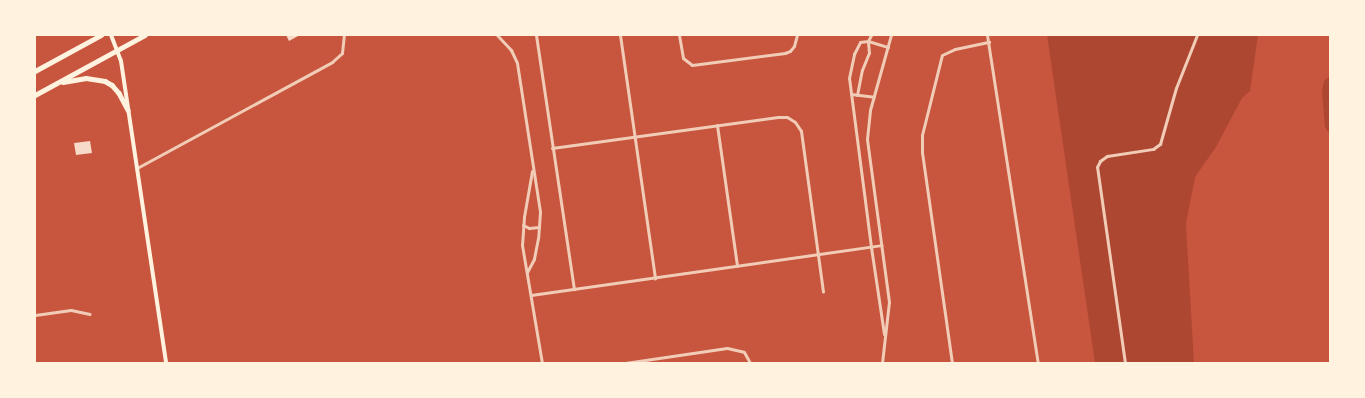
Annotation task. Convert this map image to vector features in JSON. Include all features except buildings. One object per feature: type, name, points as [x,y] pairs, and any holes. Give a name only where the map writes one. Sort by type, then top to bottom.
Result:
[{"type":"highway","points":[[35,71],[101,35]]},
{"type":"highway","points":[[35,95],[145,35]]},
{"type":"highway","points":[[59,82],[86,78],[105,81],[112,85],[119,93],[128,110]]},
{"type":"main road","points":[[111,35],[118,50],[166,363]]},
{"type":"street","points":[[137,168],[332,62],[344,48],[344,35]]},
{"type":"street","points":[[497,35],[511,50],[517,63],[532,170],[540,212],[534,259],[527,272]]},
{"type":"street","points":[[536,35],[574,289]]},
{"type":"street","points":[[620,35],[655,278]]},
{"type":"street","points":[[679,35],[684,58],[692,65],[785,53],[790,51],[794,46],[797,35]]},
{"type":"street","points":[[857,95],[862,70],[869,52],[868,41],[871,35]]},
{"type":"street","points":[[882,363],[889,302],[866,139],[867,125],[891,35]]},
{"type":"street","points":[[987,35],[1038,363]]},
{"type":"street","points":[[1125,363],[1097,167],[1100,161],[1107,156],[1150,150],[1158,146],[1162,140],[1176,88],[1197,35]]},
{"type":"street","points":[[885,338],[871,247],[849,78],[854,54],[860,42],[868,41],[888,47]]},
{"type":"street","points":[[952,363],[922,153],[922,135],[942,55],[955,49],[988,42]]},
{"type":"street","points":[[851,94],[874,97]]},
{"type":"street","points":[[552,148],[717,125],[787,117],[795,122],[801,131],[823,291]]},
{"type":"street","points":[[717,125],[737,266]]},
{"type":"street","points":[[532,170],[523,225],[522,245],[542,363]]},
{"type":"street","points":[[523,225],[530,228],[539,227]]},
{"type":"street","points":[[531,295],[881,245]]},
{"type":"street","points":[[35,315],[71,310],[90,314]]},
{"type":"street","points":[[625,363],[668,358],[726,348],[744,352],[750,363]]},
{"type":"street","points":[[668,358],[668,363]]},
{"type":"shaded area","points":[[1047,35],[1258,35],[1250,91],[1242,98],[1216,147],[1195,177],[1186,224],[1194,363],[1095,363]]},
{"type":"shaded area","points":[[1330,76],[1330,135],[1325,127],[1322,91],[1324,81]]}]
